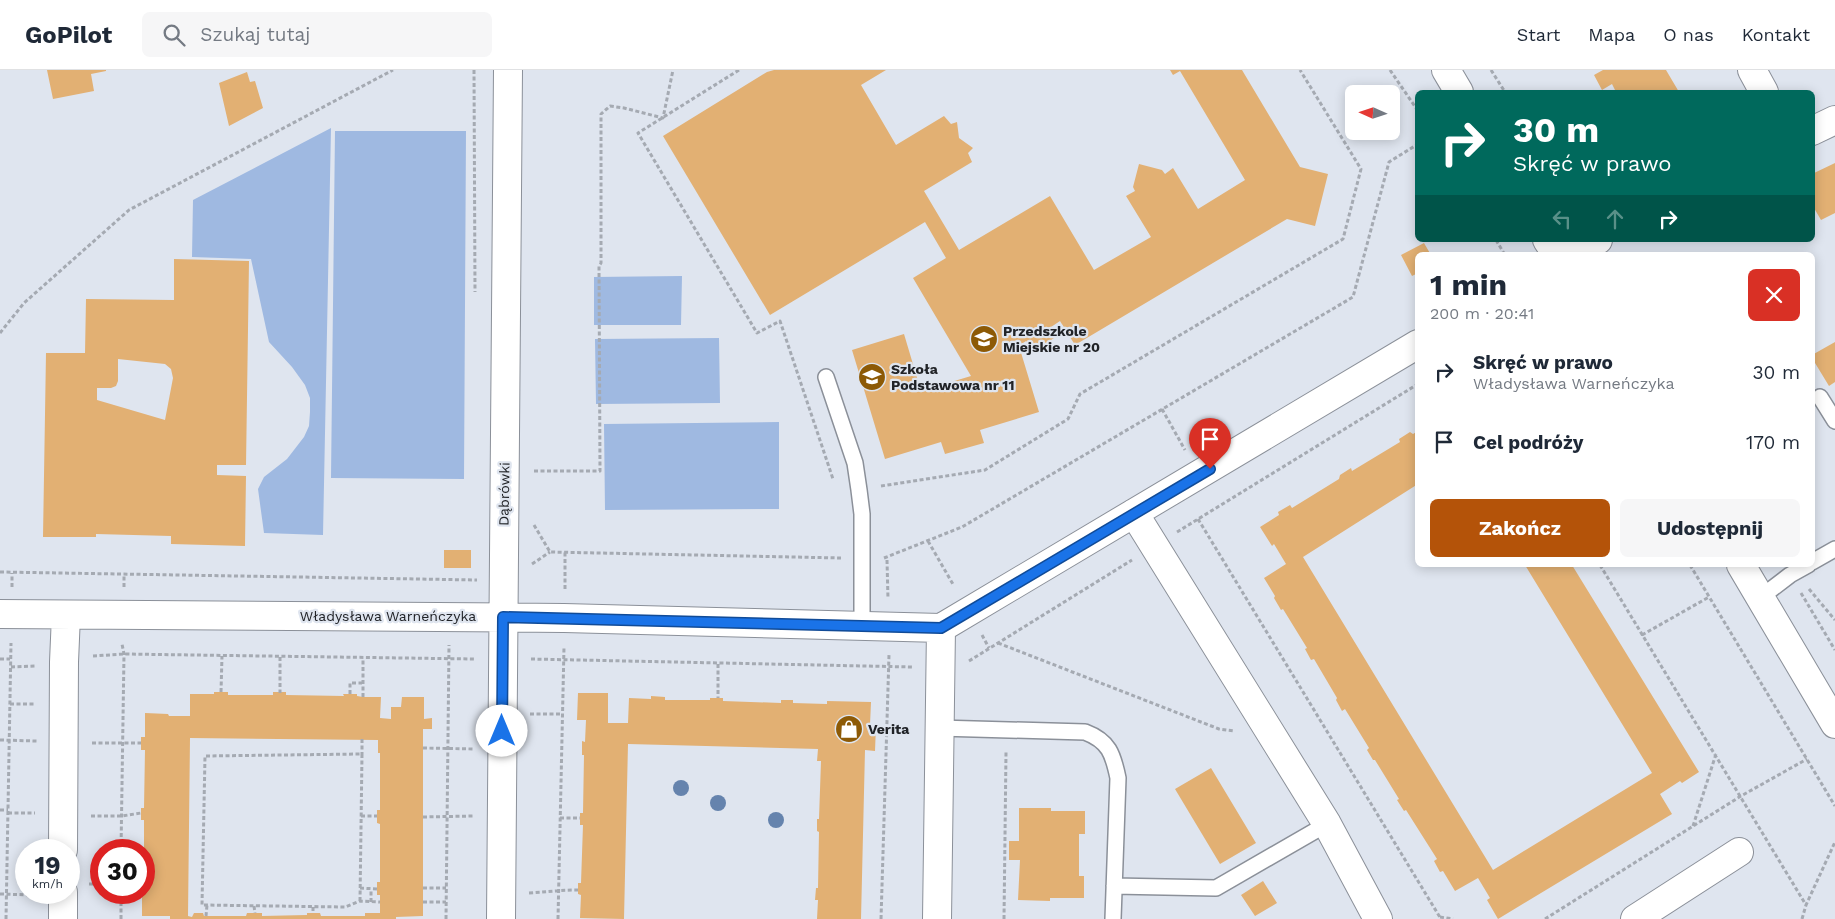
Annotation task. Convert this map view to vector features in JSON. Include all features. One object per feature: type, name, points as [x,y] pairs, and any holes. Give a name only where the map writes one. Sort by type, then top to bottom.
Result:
[{"type":"street","name":"Dąbrówki","points":[[501,906],[508,70]]},
{"type":"street","points":[[1446,70],[1458,90]]},
{"type":"street","points":[[1752,70],[1763,90]]},
{"type":"street","points":[[1815,130],[1835,120]]},
{"type":"street","points":[[1574,252],[1594,242]]},
{"type":"street","points":[[937,919],[941,628],[1415,346]]},
{"type":"street","points":[[1134,513],[1327,824],[1378,919]]},
{"type":"street","points":[[1742,567],[1835,724]]},
{"type":"street","name":"Władysława Warneńczyka","points":[[6,614],[503,617],[941,628]]},
{"type":"street","points":[[63,839],[66,615]]},
{"type":"street","points":[[1635,919],[1739,852]]},
{"type":"lane","points":[[826,377],[855,463],[862,514],[862,559],[875,626]]},
{"type":"lane","points":[[1820,397],[1835,420]]},
{"type":"lane","points":[[1815,560],[1835,549]]},
{"type":"lane","points":[[1760,598],[1790,575],[1804,567]]},
{"type":"lane","points":[[939,728],[1085,732],[1097,736],[1110,750],[1118,778],[1113,919]]},
{"type":"lane","points":[[1114,886],[1216,888],[1327,824]]},
{"type":"path","points":[[0,333],[24,303],[129,210],[393,70]]},
{"type":"path","points":[[663,118],[673,70]]},
{"type":"path","points":[[739,70],[638,133],[758,333],[780,321],[836,489],[859,490],[985,470],[1068,419],[1080,394],[1343,239],[1361,169],[1300,70]]},
{"type":"path","points":[[1390,70],[1415,107]]},
{"type":"path","points":[[1491,70],[1503,90]]},
{"type":"path","points":[[532,480],[532,471],[600,471],[600,114],[610,106],[663,118]]},
{"type":"path","points":[[534,524],[550,552],[862,559],[887,558],[962,527],[1353,297],[1389,162],[1415,146]]},
{"type":"path","points":[[1198,519],[1440,918],[1453,919]]},
{"type":"path","points":[[565,552],[565,597]]},
{"type":"path","points":[[881,919],[888,666],[875,626],[887,558]]},
{"type":"path","points":[[1601,567],[1806,905]]},
{"type":"path","points":[[1691,567],[1835,806]]},
{"type":"path","points":[[0,572],[481,580]]},
{"type":"path","points":[[6,919],[11,667],[6,614],[12,572]]},
{"type":"path","points":[[121,839],[124,654],[121,646],[124,575]]},
{"type":"path","points":[[1790,575],[1804,583],[1835,620]]},
{"type":"path","points":[[1790,575],[1835,650]]},
{"type":"path","points":[[1642,636],[1710,597]]},
{"type":"path","points":[[558,919],[564,642]]},
{"type":"path","points":[[446,919],[450,643]]},
{"type":"path","points":[[998,643],[1219,729],[1270,733]]},
{"type":"path","points":[[11,667],[49,666],[88,657],[124,654],[483,659]]},
{"type":"path","points":[[221,692],[222,656]]},
{"type":"path","points":[[280,657],[280,693]]},
{"type":"path","points":[[363,658],[363,697]]},
{"type":"path","points":[[527,658],[718,664],[940,667]]},
{"type":"path","points":[[0,659],[10,659]]},
{"type":"path","points":[[718,664],[718,698]]},
{"type":"path","points":[[350,694],[350,682],[362,682]]},
{"type":"path","points":[[1004,919],[1006,730]]},
{"type":"path","points":[[360,901],[362,739]]},
{"type":"path","points":[[0,740],[14,742],[141,743]]},
{"type":"path","points":[[423,748],[502,749]]},
{"type":"path","points":[[362,754],[205,756],[202,905],[345,908],[360,901],[380,902]]},
{"type":"path","points":[[1693,826],[1716,754]]},
{"type":"path","points":[[1545,919],[1741,796],[1807,758]]},
{"type":"path","points":[[0,810],[8,810]]},
{"type":"path","points":[[63,816],[122,816],[141,813]]},
{"type":"path","points":[[361,816],[377,816]]},
{"type":"path","points":[[422,817],[502,816]]},
{"type":"path","points":[[560,818],[580,818]]},
{"type":"path","points":[[1802,919],[1806,905],[1835,842]]},
{"type":"path","points":[[0,882],[7,882]]},
{"type":"path","points":[[360,888],[377,888]]},
{"type":"path","points":[[371,888],[371,902]]},
{"type":"path","points":[[423,888],[446,888]]},
{"type":"path","points":[[501,906],[559,890],[578,890]]},
{"type":"path","points":[[0,894],[15,895]]},
{"type":"path","points":[[423,902],[446,902]]},
{"type":"path","points":[[121,904],[121,919]]},
{"type":"path","points":[[206,916],[207,905]]},
{"type":"path","points":[[254,906],[255,913]]},
{"type":"path","points":[[313,907],[313,913]]},
{"type":"shaded area","points":[[331,128],[323,535],[264,533],[258,489],[264,477],[287,459],[304,437],[309,426],[310,398],[305,385],[292,367],[269,342],[251,259],[192,257],[193,200]]},
{"type":"shaded area","points":[[335,131],[466,131],[464,479],[331,478]]},
{"type":"shaded area","points":[[682,276],[681,325],[594,325],[594,277]]},
{"type":"shaded area","points":[[719,338],[720,403],[596,404],[595,339]]},
{"type":"shaded area","points":[[779,422],[779,509],[605,510],[604,424]]},
{"type":"building","points":[[47,70],[106,71],[91,74],[94,91],[53,99]]},
{"type":"building","points":[[774,70],[886,70],[861,85],[896,145],[944,116],[951,124],[957,122],[959,138],[973,148],[968,153],[972,162],[924,191],[959,250],[1050,196],[1094,270],[1151,237],[1126,196],[1135,191],[1133,187],[1139,164],[1162,170],[1165,174],[1173,168],[1198,209],[1245,180],[1180,71],[1173,75],[1170,70],[1242,70],[1300,167],[1328,174],[1315,226],[1287,219],[1075,345],[1060,321],[1051,327],[1057,336],[1033,352],[1026,341],[1019,346],[1039,412],[980,430],[984,443],[945,454],[941,442],[885,459],[852,350],[904,334],[921,391],[971,376],[913,278],[946,258],[925,222],[770,315],[663,136],[767,72]]},
{"type":"building","points":[[1603,70],[1666,70],[1678,90],[1615,90],[1612,84],[1602,90],[1594,75]]},
{"type":"building","points":[[247,72],[250,82],[255,81],[263,108],[229,126],[219,83]]},
{"type":"building","points":[[1835,163],[1835,213],[1821,220],[1815,210],[1815,173]]},
{"type":"building","points":[[1424,243],[1429,252],[1415,252],[1415,274],[1412,276],[1401,255]]},
{"type":"building","points":[[174,259],[249,261],[246,465],[217,465],[217,475],[246,476],[245,546],[171,544],[171,536],[96,534],[96,537],[43,537],[46,353],[85,353],[86,299],[174,300]],"holes":[[[118,359],[165,364],[171,369],[173,378],[165,420],[97,400],[97,388],[116,386],[118,381]]]},
{"type":"building","points":[[1835,342],[1835,382],[1829,386],[1815,363],[1815,353]]},
{"type":"building","points":[[1410,432],[1413,434],[1415,433],[1415,486],[1303,557],[1493,870],[1652,773],[1526,567],[1573,567],[1699,772],[1660,794],[1672,814],[1498,919],[1487,900],[1490,898],[1478,878],[1455,891],[1443,871],[1440,872],[1434,861],[1437,859],[1406,810],[1404,811],[1397,800],[1399,799],[1367,750],[1369,748],[1345,709],[1342,711],[1336,700],[1337,698],[1314,659],[1311,660],[1305,649],[1307,648],[1283,609],[1281,610],[1264,578],[1286,564],[1274,544],[1272,546],[1260,527],[1279,515],[1278,512],[1290,505],[1292,508],[1339,479],[1340,475],[1351,468],[1352,471],[1400,442],[1399,439]]},
{"type":"building","points":[[444,550],[471,550],[471,568],[444,568]]},
{"type":"building","points":[[228,692],[228,695],[273,695],[273,692],[286,692],[286,695],[344,696],[343,694],[357,694],[357,696],[363,697],[381,697],[380,718],[391,719],[391,707],[401,707],[402,697],[424,697],[424,719],[432,718],[432,729],[423,729],[423,916],[396,917],[396,919],[170,919],[170,916],[142,916],[142,904],[155,904],[155,839],[144,839],[144,820],[141,820],[141,808],[144,808],[145,750],[141,750],[141,737],[145,737],[145,713],[190,716],[190,694]],"holes":[[[190,738],[378,740],[378,753],[380,753],[380,810],[377,810],[377,823],[380,824],[380,882],[377,882],[377,895],[380,895],[380,913],[365,913],[365,916],[321,916],[320,913],[262,916],[262,913],[247,913],[246,916],[204,916],[203,913],[194,913],[192,917],[188,916]]]},
{"type":"building","points":[[578,693],[608,693],[608,723],[628,723],[629,698],[651,699],[651,696],[665,697],[665,700],[710,700],[710,698],[723,698],[723,701],[781,703],[781,700],[793,700],[793,703],[827,704],[827,701],[871,702],[870,725],[876,725],[875,751],[865,750],[861,919],[817,919],[818,900],[815,900],[816,888],[818,888],[819,832],[817,831],[817,819],[819,819],[821,761],[817,761],[818,749],[628,744],[624,919],[580,918],[581,895],[578,894],[578,883],[581,883],[583,825],[580,825],[580,813],[583,813],[584,755],[582,755],[582,741],[585,742],[586,720],[577,720]]},
{"type":"building","points":[[1211,768],[1256,843],[1220,864],[1175,789]]},
{"type":"building","points":[[1019,808],[1051,808],[1051,811],[1085,811],[1085,834],[1079,834],[1079,876],[1084,876],[1084,898],[1050,898],[1050,901],[1018,900],[1020,860],[1009,860],[1009,841],[1019,841]]},
{"type":"building","points":[[1263,881],[1277,903],[1255,916],[1241,895]]},
{"type":"place","name":"Przedszkole Miejskie nr 20","points":[[984,339]]},
{"type":"place","name":"Szkoła Podstawowa nr 11","points":[[872,377]]},
{"type":"place","name":"Verita","points":[[849,729]]},
{"type":"route","points":[[502,731],[503,617],[941,628],[1210,469]]}]
